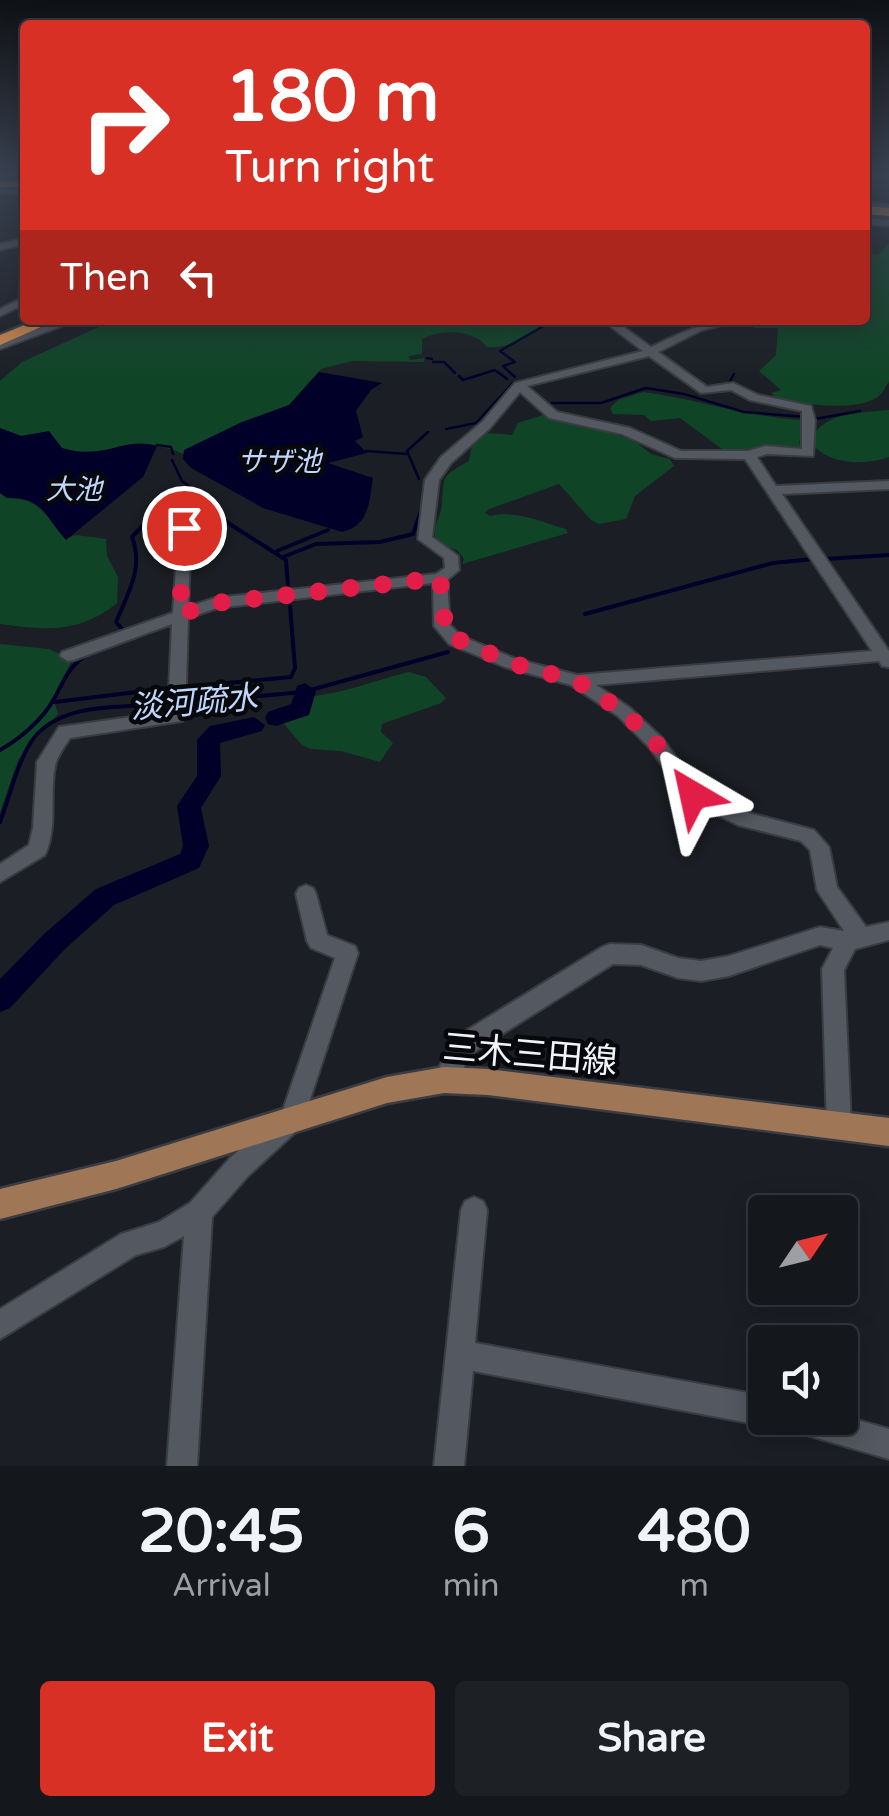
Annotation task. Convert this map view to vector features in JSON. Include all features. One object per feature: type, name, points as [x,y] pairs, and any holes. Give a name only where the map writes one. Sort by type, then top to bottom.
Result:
[{"type":"highway","points":[[0,343],[39,325]]},
{"type":"main road","name":"三木三田線","points":[[0,1204],[116,1175],[387,1090],[444,1080],[889,1132]]},
{"type":"street","points":[[0,343],[57,325]]},
{"type":"street","points":[[519,385],[553,415],[626,432],[679,455],[748,455],[766,450],[808,454],[806,443],[811,422],[807,409],[754,398],[734,386],[706,391],[614,325]]},
{"type":"street","points":[[68,656],[216,603],[440,578],[452,570],[451,556],[425,538],[425,517],[435,498],[432,480],[519,385],[650,351],[712,325]]},
{"type":"street","points":[[577,681],[886,660],[748,455]]},
{"type":"street","points":[[775,490],[889,485]]},
{"type":"street","points":[[0,874],[38,849],[42,839],[46,762],[65,732],[176,717],[184,528]]},
{"type":"street","points":[[440,578],[446,634],[511,663],[577,681],[624,712],[646,732],[693,795],[744,820],[808,835],[819,847],[827,890],[853,938]]},
{"type":"street","points":[[0,1325],[130,1243],[164,1234],[198,1212],[292,1118],[348,953],[318,941],[306,894]]},
{"type":"street","points":[[444,1080],[464,1045],[610,954],[641,955],[678,968],[701,971],[729,966],[820,936],[853,938],[888,930]]},
{"type":"street","points":[[839,1126],[833,969],[853,938]]},
{"type":"street","points":[[449,1466],[474,1210]]},
{"type":"street","points":[[182,1466],[198,1212]]},
{"type":"street","points":[[458,1354],[748,1408]]},
{"type":"street","points":[[858,1435],[889,1444]]},
{"type":"green space","points":[[889,243],[889,382],[882,393],[872,400],[845,406],[775,397],[771,393],[781,390],[759,371],[776,355],[778,328],[749,325],[870,325],[870,254],[878,255]]},
{"type":"green space","points":[[103,325],[544,325],[521,339],[496,347],[487,347],[466,334],[438,333],[422,339],[422,354],[409,356],[410,360],[424,358],[424,362],[352,361],[321,369],[289,405],[238,424],[183,454],[153,446],[78,451],[62,448],[49,432],[21,436],[0,428],[0,381],[22,362]]},
{"type":"green space","points":[[643,392],[764,416],[805,420],[799,443],[805,451],[769,445],[742,452],[722,449],[680,418],[651,421],[644,415],[613,414],[610,408],[618,400]]},
{"type":"green space","points":[[889,410],[889,457],[868,462],[835,459],[810,441],[816,431],[833,419]]},
{"type":"green space","points":[[543,415],[632,439],[651,454],[670,459],[674,466],[635,496],[626,519],[599,524],[591,520],[559,484],[489,509],[485,513],[490,516],[529,518],[566,529],[568,533],[462,564],[464,559],[457,550],[436,543],[446,478],[469,461],[477,437],[487,433],[512,435],[518,423]]},
{"type":"green space","points":[[0,493],[35,505],[65,539],[76,535],[106,539],[107,556],[118,577],[117,603],[75,625],[32,628],[0,624]]},
{"type":"green space","points":[[0,644],[49,649],[72,660],[53,698],[58,714],[18,760],[0,812]]},
{"type":"green space","points":[[409,672],[426,677],[446,698],[382,724],[381,732],[393,743],[380,762],[341,751],[311,749],[302,745],[284,724],[297,697],[340,691]]},
{"type":"water","name":"サザ池","points":[[319,372],[382,383],[371,390],[356,411],[363,437],[355,441],[367,453],[328,463],[373,478],[363,518],[342,532],[263,508],[191,468],[183,459],[184,450],[289,405]]},
{"type":"water","name":"大池","points":[[0,428],[21,436],[49,431],[62,448],[77,451],[134,444],[157,446],[143,477],[66,540],[36,505],[0,493]]},
{"type":"waterway","points":[[515,377],[503,366],[515,362],[500,351],[545,325]]},
{"type":"waterway","points":[[608,325],[622,335]]},
{"type":"waterway","points":[[612,358],[631,354]]},
{"type":"waterway","points":[[427,358],[432,359]]},
{"type":"waterway","points":[[576,367],[604,360]]},
{"type":"waterway","points":[[433,362],[444,362],[455,373]]},
{"type":"waterway","points":[[520,381],[569,369]]},
{"type":"waterway","points":[[459,376],[463,380],[495,370],[507,379]]},
{"type":"waterway","points":[[720,386],[729,383],[734,374]]},
{"type":"waterway","points":[[446,429],[476,423],[513,383]]},
{"type":"waterway","points":[[552,403],[601,403],[646,388],[684,394],[744,412],[806,417]]},
{"type":"waterway","points":[[518,391],[534,405]]},
{"type":"waterway","points":[[815,419],[860,411]]},
{"type":"waterway","points":[[419,479],[407,451],[428,432]]},
{"type":"waterway","points":[[157,445],[171,447],[173,454]]},
{"type":"waterway","points":[[366,451],[408,454]]},
{"type":"waterway","points":[[172,460],[182,481],[207,499]]},
{"type":"waterway","points":[[167,499],[174,492]]},
{"type":"waterway","points":[[124,631],[116,622],[135,570],[132,537],[170,497]]},
{"type":"waterway","points":[[203,497],[213,504],[208,510],[286,560],[288,586]]},
{"type":"waterway","points":[[283,557],[316,544],[380,542],[413,534],[422,508]]},
{"type":"waterway","points":[[277,551],[328,530]]},
{"type":"waterway","name":"淡河疏水","points":[[824,559],[889,555]]},
{"type":"waterway","name":"淡河疏水","points":[[585,614],[773,563],[814,559]]},
{"type":"waterway","points":[[186,687],[291,677],[295,668],[290,606]]},
{"type":"waterway","name":"淡河疏水","points":[[183,703],[303,692],[448,652]]},
{"type":"waterway","points":[[0,750],[37,721],[71,669],[88,654]]},
{"type":"waterway","points":[[55,702],[169,688]]},
{"type":"waterway","points":[[276,718],[301,709],[305,691]]},
{"type":"waterway","name":"淡河疏水","points":[[0,822],[21,761],[43,728],[58,719],[94,709],[169,704]]},
{"type":"waterway","points":[[0,999],[55,941],[105,897],[190,861],[196,846],[189,806],[209,776],[208,740],[218,732],[254,725]]},
{"type":"route","points":[[184,528],[180,614],[216,603],[440,578],[442,626],[446,634],[511,663],[577,681],[624,712],[656,743],[693,795]]}]
